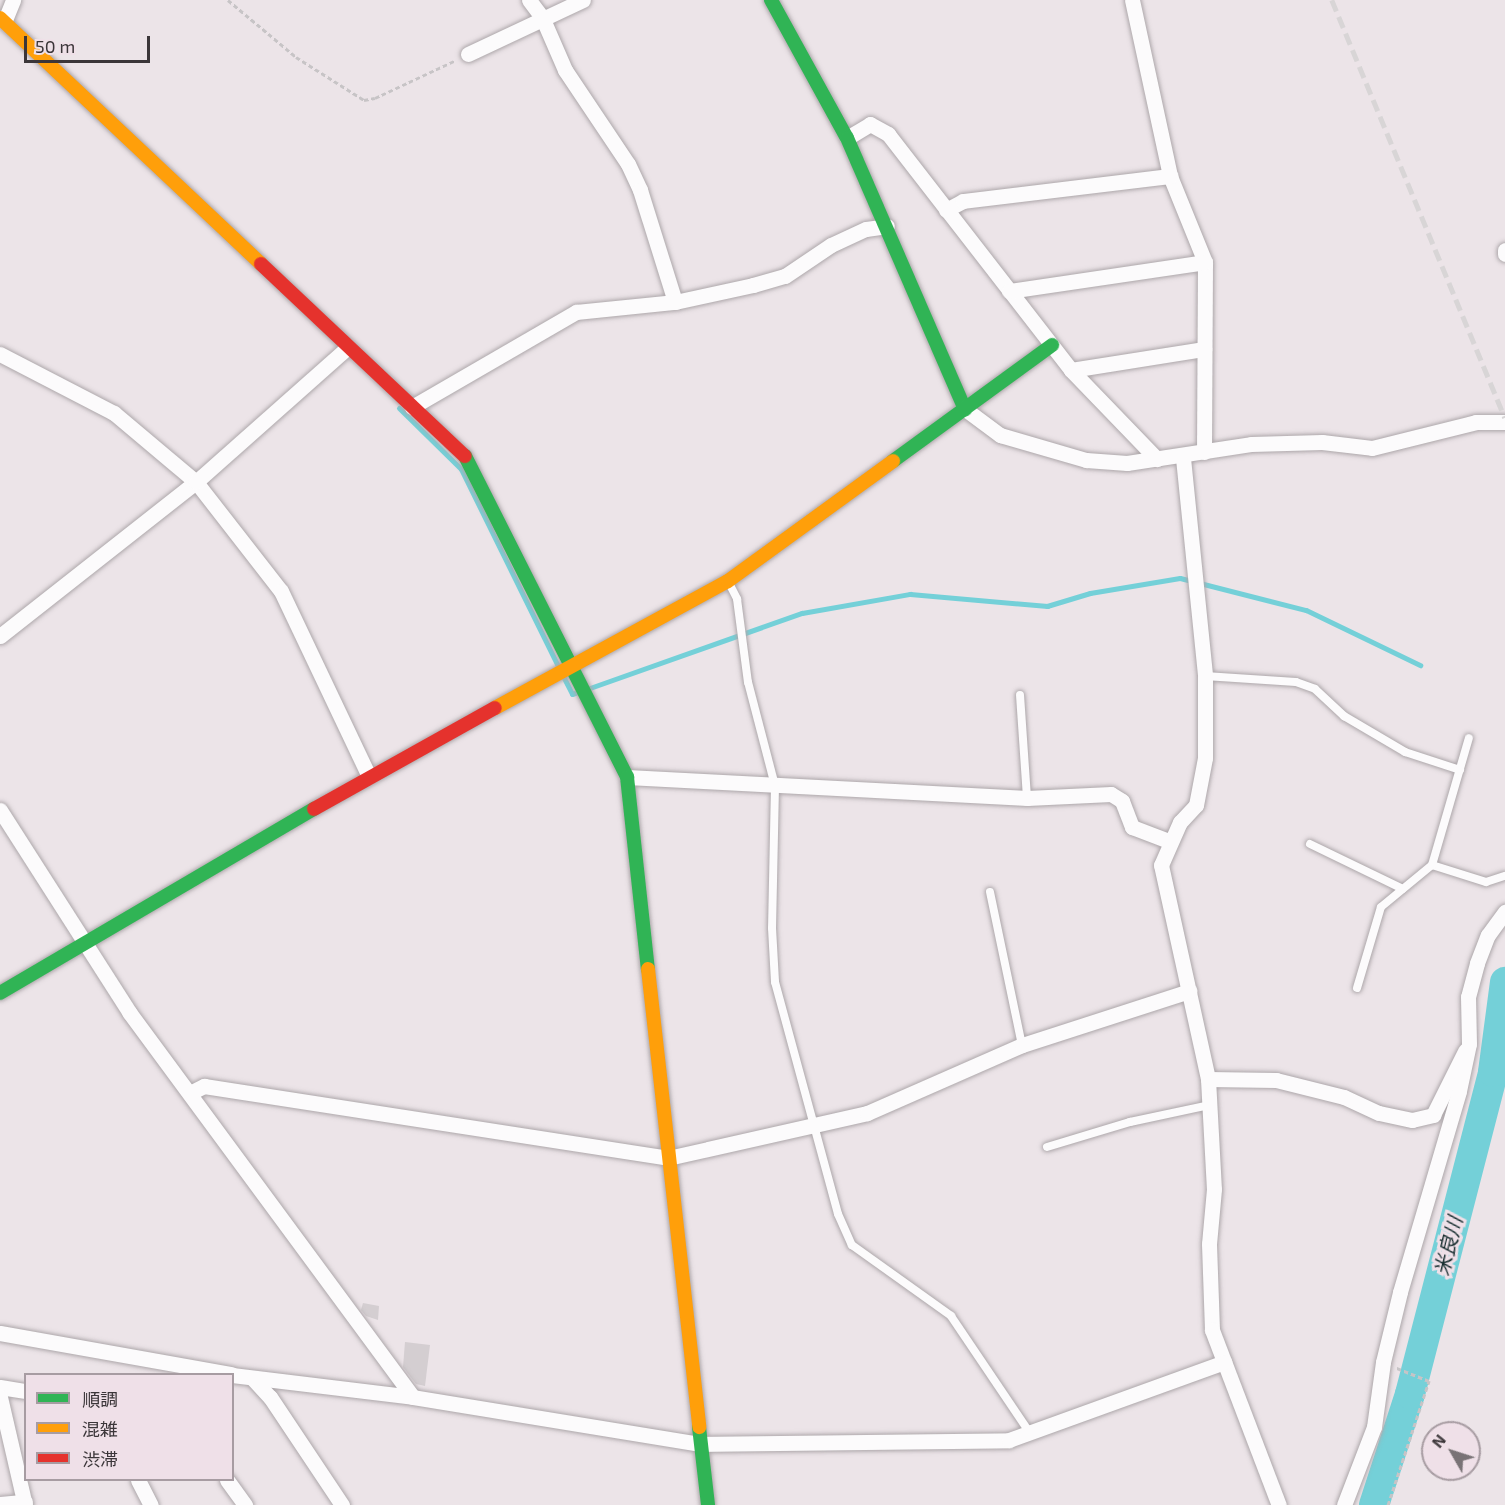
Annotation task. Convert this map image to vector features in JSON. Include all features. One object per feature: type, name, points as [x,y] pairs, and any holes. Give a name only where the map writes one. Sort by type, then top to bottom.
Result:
[{"type":"street","points":[[13,0],[2,19],[468,459],[627,777],[708,1505]]},
{"type":"street","points":[[529,0],[542,17],[565,70],[628,164],[640,190],[675,302]]},
{"type":"street","points":[[468,54],[542,17],[583,0]]},
{"type":"street","points":[[771,0],[847,138],[965,409],[1000,435],[1086,460],[1127,463],[1183,458],[1251,444],[1322,442],[1372,448],[1476,422],[1505,422]]},
{"type":"street","points":[[1132,0],[1170,176],[1205,262],[1204,452]]},
{"type":"street","points":[[847,138],[870,124],[888,134],[1071,370],[1157,459]]},
{"type":"street","points":[[946,210],[963,201],[1170,176]]},
{"type":"street","points":[[412,407],[576,312],[675,302],[785,276],[831,245],[866,229],[887,226]]},
{"type":"street","points":[[1009,291],[1205,262]]},
{"type":"street","points":[[0,993],[369,776],[572,663],[728,581],[1053,345]]},
{"type":"street","points":[[0,636],[196,482],[348,347]]},
{"type":"street","points":[[1071,370],[1204,349]]},
{"type":"street","points":[[0,354],[114,413],[196,482],[281,591],[369,776]]},
{"type":"street","points":[[1183,458],[1205,676],[1205,758],[1196,805],[1180,822],[1169,841],[1161,865],[1208,1079],[1212,1330],[1279,1505]]},
{"type":"street","points":[[627,777],[1027,798],[1111,794],[1122,801],[1132,827],[1169,841]]},
{"type":"street","points":[[0,810],[129,1012],[413,1397]]},
{"type":"street","points":[[1344,1505],[1374,1427],[1383,1362],[1410,1252],[1447,1137],[1469,1044],[1468,997],[1477,963],[1488,935],[1505,912]]},
{"type":"street","points":[[190,1093],[204,1086],[668,1158],[813,1128],[904,1099],[966,1066],[1022,1045],[1189,991]]},
{"type":"street","points":[[1208,1079],[1276,1080],[1344,1097],[1379,1113],[1413,1120],[1433,1115],[1452,1070],[1469,1044]]},
{"type":"street","points":[[0,1333],[221,1373]]},
{"type":"street","points":[[234,1375],[413,1397],[701,1444],[1009,1440],[1031,1434],[1224,1362]]},
{"type":"street","points":[[253,1379],[270,1397],[342,1505]]},
{"type":"street","points":[[0,1388],[24,1391]]},
{"type":"street","points":[[0,1397],[25,1503],[0,1504]]},
{"type":"street","points":[[139,1481],[151,1505]]},
{"type":"street","points":[[228,1481],[245,1505]]},
{"type":"lane","points":[[728,581],[736,599],[748,682],[775,786],[772,928],[775,982],[838,1214],[852,1245],[951,1316],[1031,1434]]},
{"type":"lane","points":[[1205,676],[1296,682],[1315,689],[1344,716],[1405,752],[1460,770]]},
{"type":"lane","points":[[1020,695],[1027,798]]},
{"type":"lane","points":[[1357,988],[1381,907],[1432,865],[1469,738]]},
{"type":"lane","points":[[1310,844],[1403,889]]},
{"type":"lane","points":[[1432,865],[1486,882],[1505,876]]},
{"type":"lane","points":[[990,892],[1022,1045]]},
{"type":"lane","points":[[1047,1147],[1130,1122],[1210,1105]]},
{"type":"path","points":[[228,0],[296,57],[364,100],[375,98],[468,54]]},
{"type":"path","points":[[1383,1362],[1429,1381],[1388,1505]]},
{"type":"building","points":[[363,1303],[379,1306],[378,1320],[366,1316],[361,1310]]},
{"type":"building","points":[[405,1342],[430,1345],[425,1386],[416,1384],[403,1367]]},
{"type":"waterway","points":[[399,408],[461,469],[559,668]]},
{"type":"waterway","points":[[587,689],[802,613],[910,594],[1047,606],[1090,593],[1180,578],[1306,610],[1420,665]]},
{"type":"waterway","points":[[563,676],[572,694],[578,692]]},
{"type":"waterway","name":"米良川","points":[[1374,1505],[1410,1394],[1493,1072],[1505,982]]},
{"type":"railway","points":[[1332,0],[1505,418]]},
{"type":"traffic: fast","points":[[771,0],[847,138],[965,409]]},
{"type":"traffic: fast","points":[[893,461],[1052,345]]},
{"type":"traffic: fast","points":[[465,456],[627,777],[648,969]]},
{"type":"traffic: fast","points":[[0,993],[314,809]]},
{"type":"traffic: fast","points":[[699,1427],[708,1505]]},
{"type":"traffic: slow","points":[[0,18],[261,264]]},
{"type":"traffic: slow","points":[[495,708],[728,581],[893,461]]},
{"type":"traffic: slow","points":[[648,969],[699,1427]]},
{"type":"traffic: jam","points":[[261,264],[465,456]]},
{"type":"traffic: jam","points":[[314,809],[495,708]]}]
